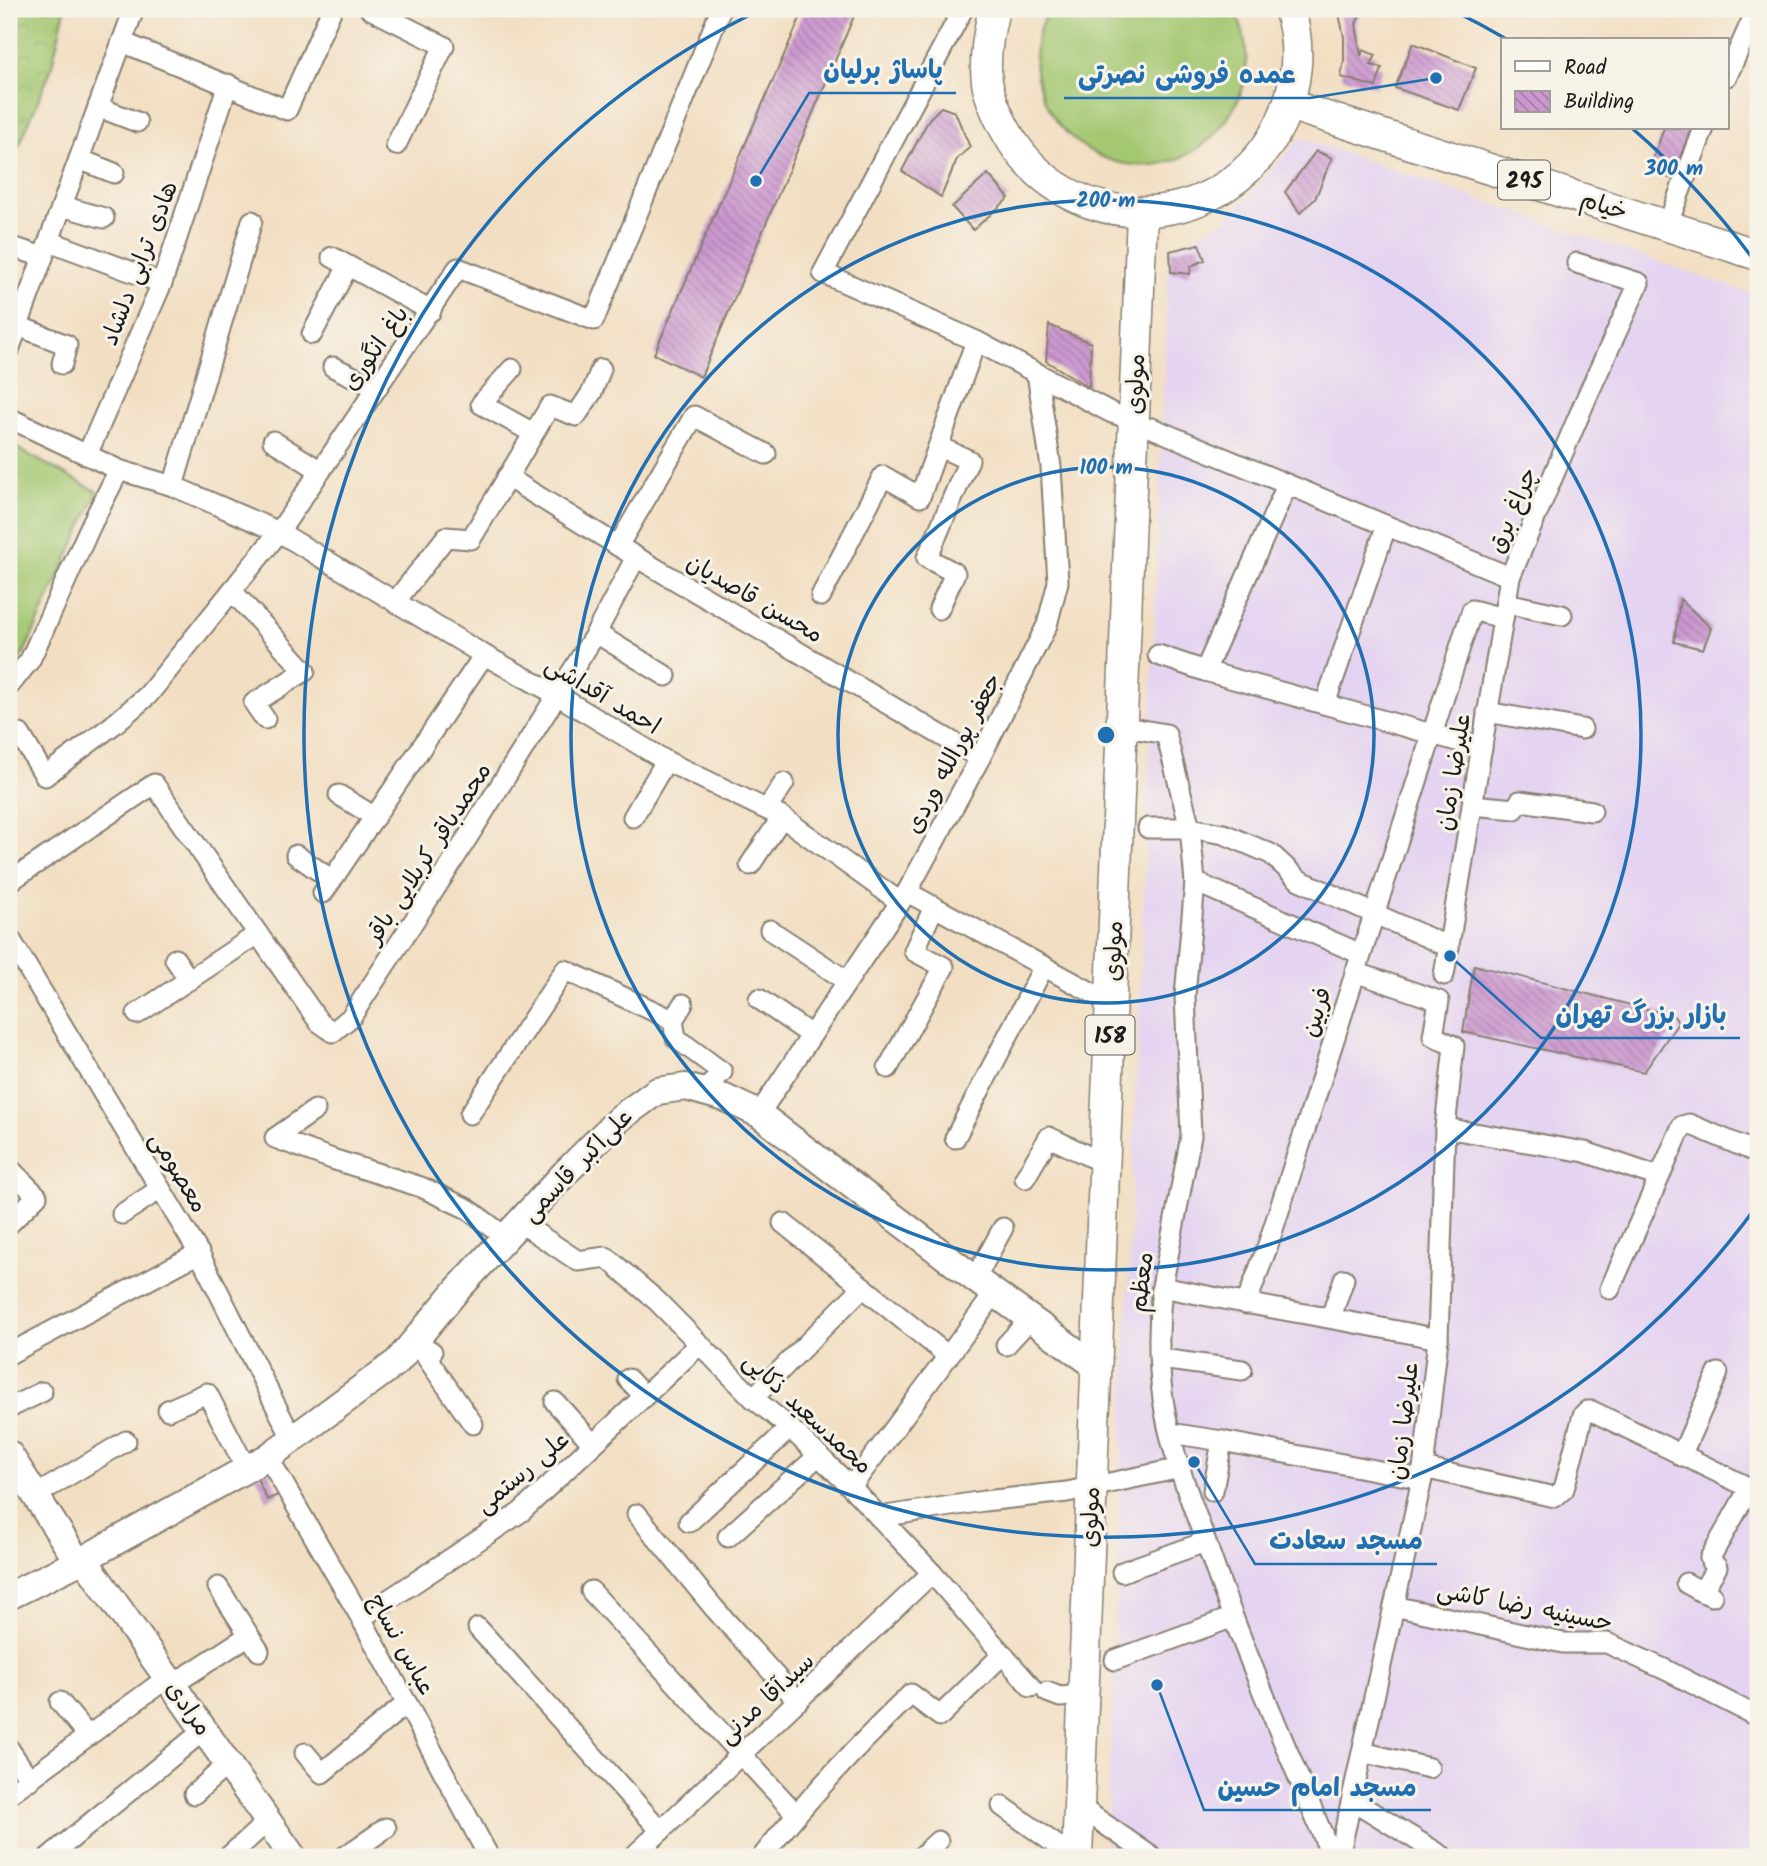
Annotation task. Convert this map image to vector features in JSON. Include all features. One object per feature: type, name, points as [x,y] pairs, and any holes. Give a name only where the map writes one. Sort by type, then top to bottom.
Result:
[{"type":"main road","points":[[994,9],[985,47],[988,83],[998,119],[1025,161],[1064,192],[1090,204],[1118,211],[1142,213],[1181,207],[1217,193],[1248,170],[1273,140],[1289,105],[1295,82],[1297,46],[1289,9]]},
{"type":"main road","name":"خیام","points":[[1289,105],[1758,255]]},
{"type":"main road","name":"مولوی","points":[[1075,1857],[1080,1807],[1082,1695],[1121,726],[1143,424],[1142,213]]},
{"type":"street","points":[[9,350],[134,9]]},
{"type":"street","points":[[122,42],[287,110],[332,9]]},
{"type":"street","points":[[370,9],[444,46],[396,145]]},
{"type":"street","name":"باغ انگوری","points":[[20,734],[45,776],[148,695],[279,532],[458,268],[594,320],[721,9]]},
{"type":"street","name":"چراغ برق","points":[[963,9],[823,273],[976,341],[1112,413],[1510,577],[1639,283],[1577,263]]},
{"type":"street","points":[[1728,74],[1757,9]]},
{"type":"street","name":"هادی ترابی دلشاد","points":[[86,456],[162,283],[228,85]]},
{"type":"street","points":[[98,107],[137,122]]},
{"type":"street","points":[[1667,226],[1703,130]]},
{"type":"street","points":[[79,159],[114,173]]},
{"type":"street","points":[[62,206],[104,218]]},
{"type":"street","points":[[173,485],[252,220]]},
{"type":"street","points":[[9,246],[46,249],[162,283]]},
{"type":"street","points":[[312,334],[340,262],[431,311]]},
{"type":"street","points":[[18,326],[67,345],[62,364]]},
{"type":"street","points":[[821,596],[883,476],[920,497],[976,341]]},
{"type":"street","points":[[333,367],[377,388]]},
{"type":"street","points":[[512,369],[481,404],[533,433]]},
{"type":"street","points":[[395,601],[446,537],[471,539],[550,405],[576,416],[592,392],[601,369]]},
{"type":"street","name":"جعفر پورالله وردی","points":[[759,1114],[904,897],[980,758],[1047,625],[1058,582],[1051,467],[1037,373]]},
{"type":"street","points":[[618,546],[694,416],[766,454]]},
{"type":"street","name":"احمد آقداشی","points":[[9,418],[119,470],[173,485],[279,532],[666,761],[775,813],[904,897],[934,906],[1111,1003]]},
{"type":"street","points":[[273,441],[321,471]]},
{"type":"street","points":[[939,447],[969,460],[927,558],[955,573],[940,609]]},
{"type":"street","points":[[9,686],[30,660],[119,470]]},
{"type":"street","name":"محسن قاصدیان","points":[[507,477],[636,557],[980,758]]},
{"type":"street","points":[[1205,671],[1287,485]]},
{"type":"street","points":[[1325,704],[1386,527]]},
{"type":"street","name":"محمدباقر کربلایی باقر","points":[[258,934],[319,1022],[333,1032],[351,1017],[596,633],[636,557]]},
{"type":"street","name":"علیرضا زمان","points":[[1444,975],[1510,577]]},
{"type":"street","points":[[232,591],[305,671],[254,703],[265,719]]},
{"type":"street","name":"فربین","points":[[1246,1304],[1267,1248],[1472,610],[1504,610]]},
{"type":"street","points":[[1504,610],[1562,615]]},
{"type":"street","points":[[596,633],[666,676]]},
{"type":"street","points":[[296,855],[327,887],[484,655]]},
{"type":"street","points":[[1158,655],[1205,671],[1482,748]]},
{"type":"street","points":[[1487,712],[1582,729]]},
{"type":"street","name":"معظم","points":[[1121,726],[1166,734],[1190,828],[1195,882],[1185,996],[1191,1136],[1162,1287],[1160,1311],[1163,1398],[1170,1433],[1231,1618],[1337,1856]]},
{"type":"street","points":[[633,817],[666,761]]},
{"type":"street","points":[[750,865],[775,813],[784,783]]},
{"type":"street","points":[[9,882],[154,784],[258,934],[137,1014]]},
{"type":"street","points":[[339,795],[375,817]]},
{"type":"street","points":[[1472,804],[1515,809],[1520,800],[1592,811]]},
{"type":"street","points":[[1148,828],[1190,828],[1224,834],[1271,854],[1299,880],[1449,947]]},
{"type":"street","points":[[1195,882],[1358,963]]},
{"type":"street","points":[[888,1068],[944,967],[914,951],[934,906]]},
{"type":"street","points":[[770,930],[847,981]]},
{"type":"street","name":"معصومی","points":[[9,937],[199,1253],[293,1440]]},
{"type":"street","points":[[175,959],[189,980]]},
{"type":"street","name":"علیرضا زمان","points":[[1337,1856],[1352,1800],[1422,1473],[1438,1339],[1445,1128],[1454,1046],[1433,1035],[1439,1001],[1358,963]]},
{"type":"street","points":[[955,1138],[1044,966]]},
{"type":"street","points":[[470,1114],[565,970],[678,1012],[676,1038],[722,1072],[704,1091]]},
{"type":"street","points":[[759,999],[811,1035]]},
{"type":"street","name":"علی‌اکبر قاسمی","points":[[9,1596],[81,1560],[257,1462],[293,1440],[397,1362],[457,1290],[565,1173],[638,1103],[657,1091],[686,1087],[704,1091],[759,1114],[985,1286],[1096,1366]]},
{"type":"street","points":[[315,1110],[272,1144],[421,1187],[514,1230]]},
{"type":"street","points":[[1610,1289],[1685,1124],[1758,1153]]},
{"type":"street","points":[[1445,1128],[1585,1152],[1660,1177]]},
{"type":"street","points":[[1026,1178],[1049,1137],[1105,1164]]},
{"type":"street","points":[[9,1168],[37,1196],[9,1224]]},
{"type":"street","points":[[122,1214],[160,1189]]},
{"type":"street","points":[[783,1223],[948,1356]]},
{"type":"street","points":[[851,1486],[948,1356],[985,1286],[1003,1228]]},
{"type":"street","name":"محمدسعید ذکایی","points":[[514,1230],[578,1261],[606,1257],[657,1301],[752,1398],[790,1428],[851,1486],[1039,1690],[1060,1697],[1082,1695]]},
{"type":"street","points":[[9,1354],[199,1253]]},
{"type":"street","points":[[1331,1317],[1344,1279]]},
{"type":"street","points":[[752,1398],[863,1287]]},
{"type":"street","points":[[1162,1287],[1438,1339]]},
{"type":"street","points":[[1006,1345],[1030,1319]]},
{"type":"street","points":[[415,1341],[432,1352],[427,1358],[474,1424]]},
{"type":"street","name":"علی رستمی","points":[[361,1618],[521,1512],[700,1344]]},
{"type":"street","points":[[1161,1359],[1242,1370]]},
{"type":"street","points":[[1681,1456],[1718,1373]]},
{"type":"street","points":[[628,1379],[644,1396]]},
{"type":"street","points":[[9,1408],[42,1392]]},
{"type":"street","name":"عباس نساج","points":[[168,1410],[207,1393],[257,1462],[361,1618],[489,1857]]},
{"type":"street","points":[[555,1402],[593,1444]]},
{"type":"street","points":[[1170,1433],[1555,1497],[1564,1489],[1583,1415],[1592,1411],[1754,1490],[1710,1558],[1717,1567],[1700,1590]]},
{"type":"street","points":[[689,1522],[790,1428]]},
{"type":"street","points":[[36,1495],[126,1441]]},
{"type":"street","points":[[1213,1491],[1222,1441]]},
{"type":"street","points":[[728,1536],[819,1455]]},
{"type":"street","name":"مرادی","points":[[10,1457],[293,1857]]},
{"type":"street","points":[[879,1517],[984,1501],[1091,1489],[1181,1468]]},
{"type":"street","points":[[636,1514],[714,1608],[798,1701]]},
{"type":"street","points":[[1122,1572],[1205,1542]]},
{"type":"street","name":"سیدآقا مدنی","points":[[633,1857],[932,1573]]},
{"type":"street","points":[[9,1794],[170,1681],[253,1643],[218,1587]]},
{"type":"street","points":[[591,1591],[796,1814]]},
{"type":"street","name":"حسینیه رضا کاشی","points":[[1394,1606],[1563,1643],[1607,1643],[1758,1717]]},
{"type":"street","points":[[1115,1660],[1231,1618]]},
{"type":"street","points":[[478,1628],[662,1830]]},
{"type":"street","points":[[762,1857],[796,1814],[911,1694],[940,1716],[1003,1654]]},
{"type":"street","points":[[60,1702],[88,1736]]},
{"type":"street","points":[[305,1753],[322,1773],[407,1703]]},
{"type":"street","points":[[49,1857],[204,1730]]},
{"type":"street","points":[[9,1749],[30,1780]]},
{"type":"street","points":[[1362,1752],[1429,1768]]},
{"type":"street","points":[[194,1794],[228,1764]]},
{"type":"street","points":[[1352,1800],[1444,1857]]},
{"type":"street","points":[[1002,1806],[1075,1857]]},
{"type":"street","points":[[1080,1807],[1152,1857]]},
{"type":"street","points":[[228,1857],[268,1821]]},
{"type":"street","points":[[344,1857],[386,1828]]},
{"type":"street","points":[[921,1857],[938,1841]]},
{"type":"shaded area","points":[[1301,138],[1758,296],[1758,1857],[1106,1857],[1169,250],[1227,219]]},
{"type":"green space","points":[[9,9],[65,9],[51,70],[9,169]]},
{"type":"green space","points":[[1048,9],[1234,9],[1243,32],[1246,57],[1244,82],[1235,106],[1224,124],[1209,140],[1197,149],[1167,162],[1137,165],[1108,159],[1082,146],[1060,126],[1044,100],[1036,71],[1037,39]]},
{"type":"green space","points":[[9,444],[98,492],[24,653],[9,672]]},
{"type":"building","points":[[804,9],[857,9],[701,377],[654,354]]},
{"type":"building","points":[[1338,9],[1362,10],[1356,24],[1361,56],[1363,50],[1376,55],[1371,65],[1382,68],[1376,87],[1341,77],[1344,37]]},
{"type":"building","points":[[1413,43],[1476,68],[1459,110],[1395,88]]},
{"type":"building","points":[[941,107],[955,112],[970,147],[957,159],[941,197],[902,171],[929,119]]},
{"type":"building","points":[[1663,130],[1690,130],[1672,179],[1649,170]]},
{"type":"building","points":[[1316,151],[1332,158],[1315,199],[1300,213],[1285,192]]},
{"type":"building","points":[[988,174],[1009,198],[973,230],[952,207]]},
{"type":"building","points":[[1199,244],[1205,260],[1191,266],[1190,274],[1171,272],[1170,251]]},
{"type":"building","points":[[1049,325],[1091,343],[1089,387],[1046,361]]},
{"type":"building","points":[[1680,599],[1711,628],[1703,649],[1674,642]]},
{"type":"building","points":[[1474,965],[1674,1016],[1678,1023],[1644,1072],[1463,1032]]},
{"type":"building","points":[[268,1470],[280,1494],[267,1500],[256,1476]]},
{"type":"place","name":"عمده فروشی نصرتی","points":[[1436,78]]},
{"type":"place","name":"پاساژ برلیان","points":[[756,181]]},
{"type":"place","name":"بازار بزرگ تهران","points":[[1450,956]]},
{"type":"place","name":"مسجد سعادت","points":[[1194,1462]]},
{"type":"place","name":"مسجد امام حسین","points":[[1157,1685]]}]
